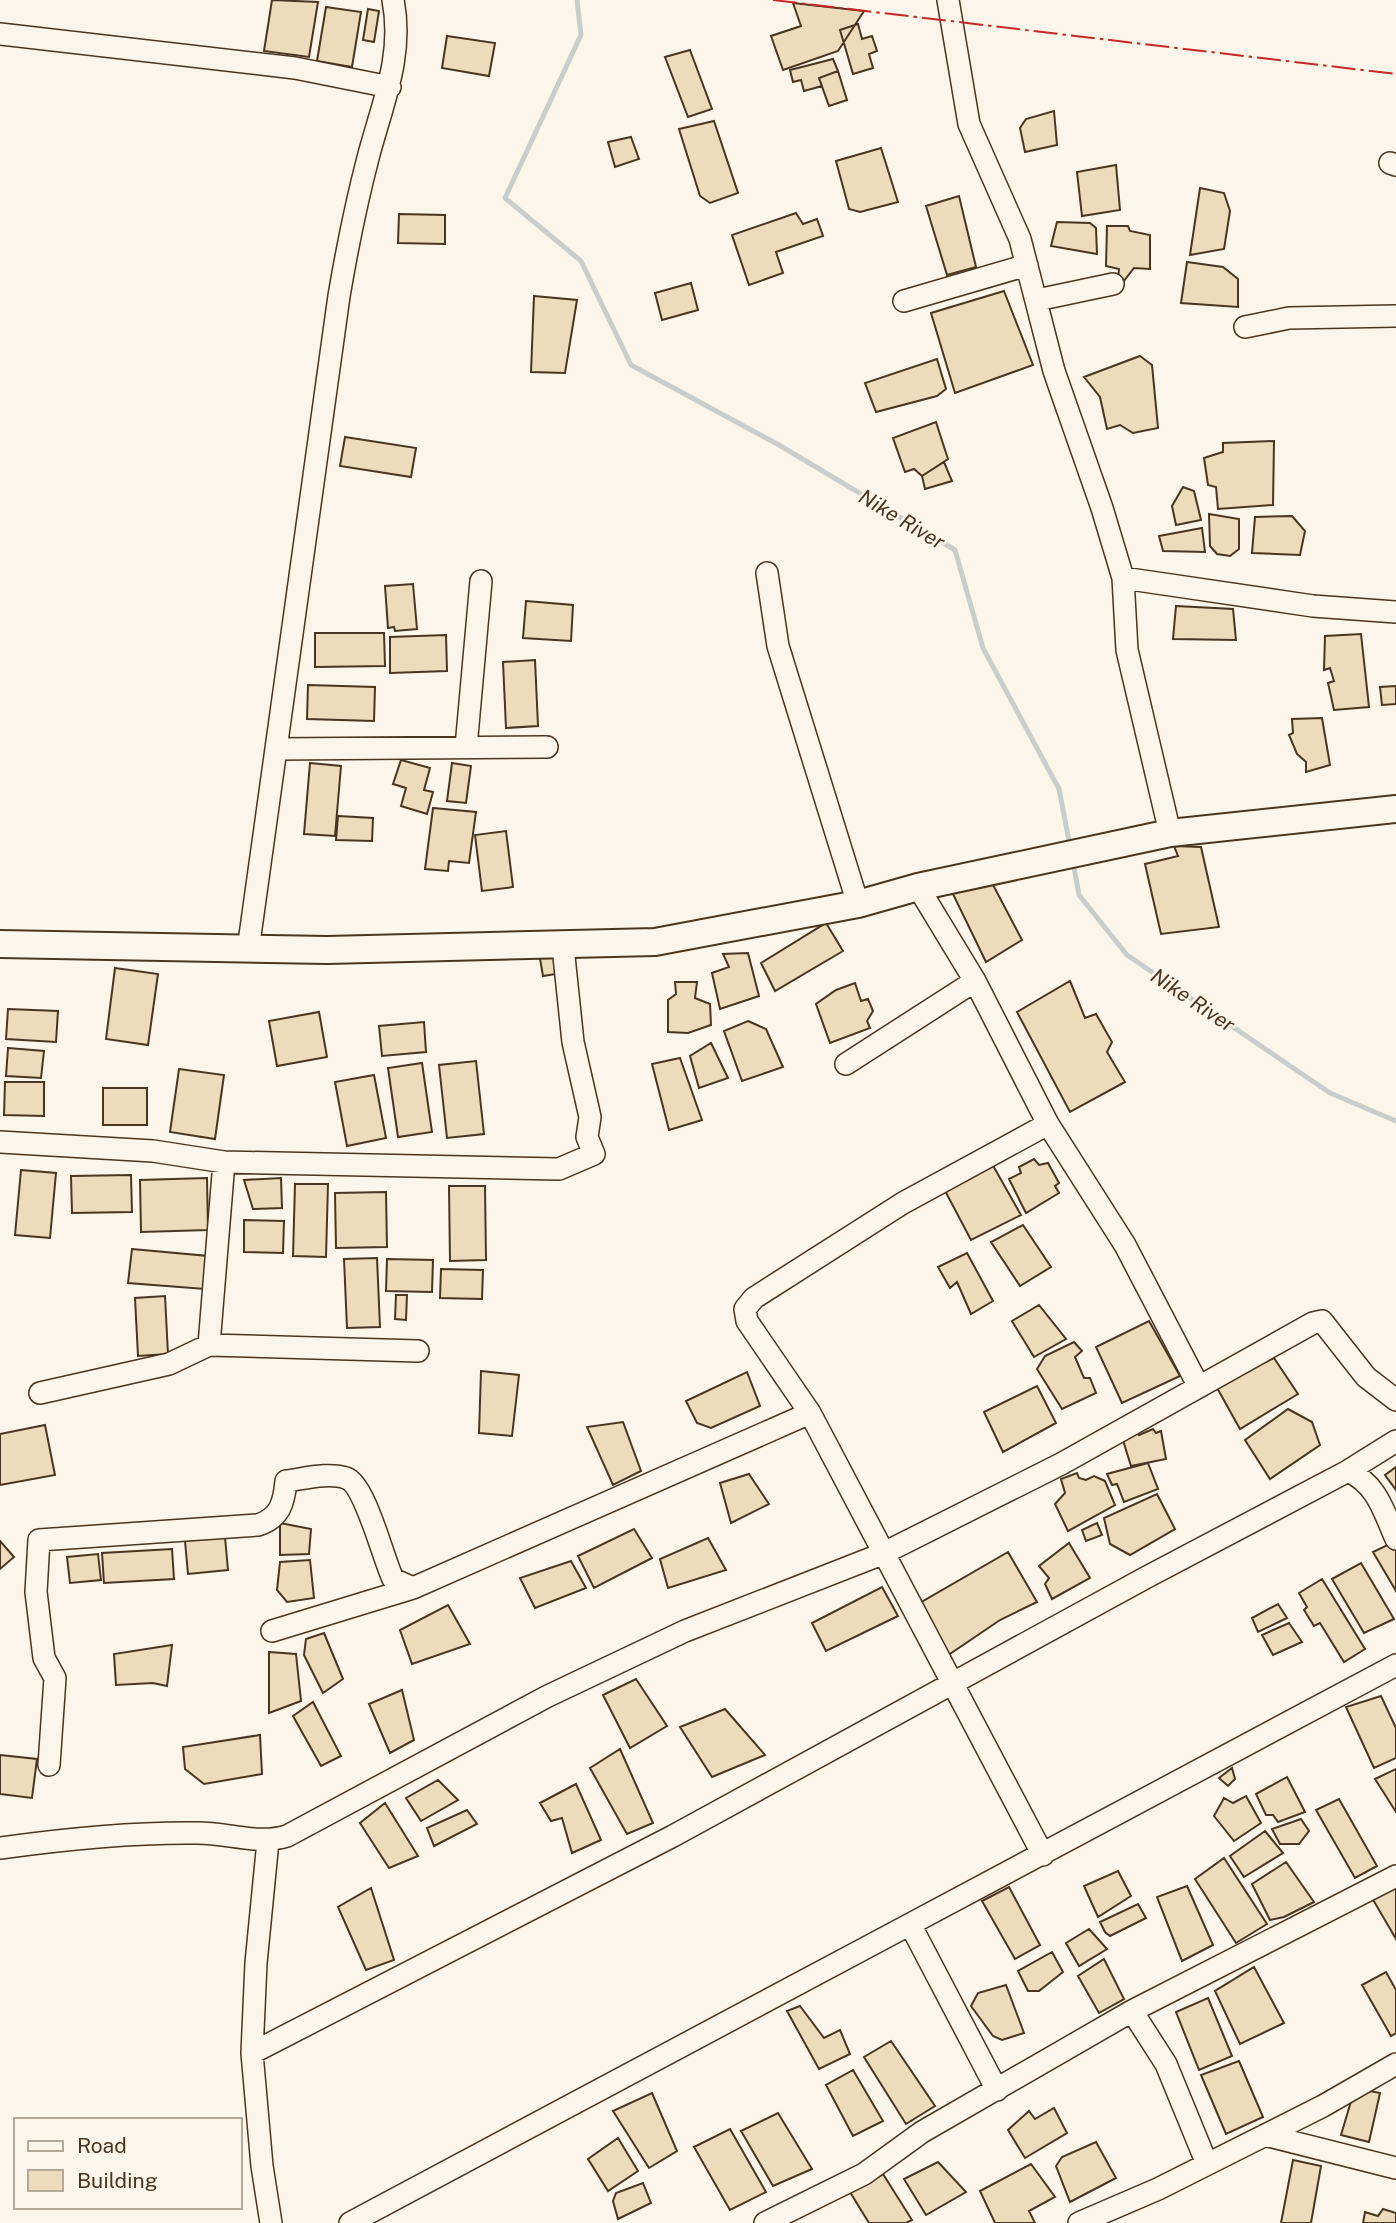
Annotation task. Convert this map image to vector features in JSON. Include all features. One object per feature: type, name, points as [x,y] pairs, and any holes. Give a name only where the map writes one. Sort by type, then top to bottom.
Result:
[{"type":"main road","points":[[0,944],[248,950],[563,947],[655,942],[858,904],[918,887],[1170,833],[1396,809]]},
{"type":"street","points":[[248,950],[339,296],[369,156],[390,87],[397,23],[393,0]]},
{"type":"street","points":[[948,0],[969,124],[1020,239],[1054,371],[1102,508],[1122,578],[1127,650],[1170,833]]},
{"type":"street","points":[[0,34],[295,68],[390,87]]},
{"type":"street","points":[[904,301],[1027,265]]},
{"type":"street","points":[[1037,300],[1113,284]]},
{"type":"street","points":[[1245,327],[1289,318],[1396,316]]},
{"type":"street","points":[[767,573],[778,646],[858,904]]},
{"type":"street","points":[[1122,578],[1313,606],[1396,612]]},
{"type":"street","points":[[466,747],[481,582]]},
{"type":"street","points":[[276,749],[547,747]]},
{"type":"street","points":[[918,887],[975,981],[1048,1124],[1125,1245],[1199,1387]]},
{"type":"street","points":[[0,1142],[141,1150],[224,1162],[559,1169],[594,1154],[587,1137],[590,1117],[573,1042],[563,947]]},
{"type":"street","points":[[846,1064],[975,981]]},
{"type":"street","points":[[1043,1855],[810,1413],[747,1321],[747,1304],[903,1203],[1048,1124]]},
{"type":"street","points":[[209,1345],[224,1162]]},
{"type":"street","points":[[0,1848],[61,1839],[155,1833],[228,1834],[268,1842],[287,1836],[548,1696],[685,1631],[882,1554],[1061,1464],[1313,1323],[1322,1321],[1366,1377],[1396,1400]]},
{"type":"street","points":[[40,1393],[169,1364],[209,1345],[418,1351]]},
{"type":"street","points":[[272,1631],[413,1588],[810,1413]]},
{"type":"street","points":[[252,2053],[673,1836],[1147,1577],[1348,1471],[1396,1441]]},
{"type":"street","points":[[1348,1471],[1367,1482],[1377,1495],[1396,1539]]},
{"type":"street","points":[[50,1765],[55,1678],[44,1658],[36,1592],[39,1540],[258,1525],[271,1521],[277,1515],[284,1501],[286,1481],[339,1476],[348,1478],[360,1491],[393,1578],[413,1588]]},
{"type":"street","points":[[350,2223],[1396,1665]]},
{"type":"street","points":[[268,1842],[256,1963],[252,2053],[262,2166],[271,2223]]},
{"type":"street","points":[[765,2223],[864,2174],[922,2132],[1132,2011],[1396,1877]]},
{"type":"street","points":[[911,1926],[997,2090]]},
{"type":"street","points":[[1132,2011],[1166,2064],[1207,2164]]},
{"type":"street","points":[[1088,2221],[1265,2135],[1396,2064]]},
{"type":"street","points":[[1265,2135],[1396,2168]]},
{"type":"building","points":[[272,0],[318,2],[309,57],[264,51]]},
{"type":"building","points":[[793,3],[864,11],[838,51],[783,70],[771,36],[801,26]]},
{"type":"building","points":[[326,7],[361,12],[352,67],[317,61]]},
{"type":"building","points":[[368,9],[379,11],[374,42],[363,40]]},
{"type":"building","points":[[858,24],[862,39],[872,36],[877,51],[869,54],[873,68],[853,74],[840,30]]},
{"type":"building","points":[[447,36],[495,43],[489,76],[442,68]]},
{"type":"building","points":[[690,50],[712,109],[688,117],[665,57]]},
{"type":"building","points":[[833,59],[838,71],[819,78],[822,86],[804,91],[801,80],[793,82],[790,70]]},
{"type":"building","points":[[838,71],[847,100],[829,106],[819,78]]},
{"type":"building","points":[[1054,111],[1057,145],[1025,152],[1020,128],[1026,119]]},
{"type":"building","points":[[714,121],[738,193],[710,203],[700,196],[679,129]]},
{"type":"building","points":[[631,137],[639,159],[615,167],[608,142]]},
{"type":"building","points":[[881,148],[898,202],[860,212],[849,209],[836,161]]},
{"type":"building","points":[[1116,165],[1120,210],[1082,216],[1077,172]]},
{"type":"building","points":[[1200,188],[1224,193],[1230,211],[1224,249],[1190,255]]},
{"type":"building","points":[[959,196],[976,267],[947,275],[926,206]]},
{"type":"building","points":[[796,213],[803,224],[817,219],[823,236],[776,252],[783,273],[749,285],[732,235]]},
{"type":"building","points":[[399,214],[445,215],[445,244],[398,243]]},
{"type":"building","points":[[1057,222],[1090,223],[1096,228],[1097,254],[1051,246]]},
{"type":"building","points":[[1107,226],[1128,226],[1130,231],[1150,235],[1150,269],[1134,268],[1123,282],[1118,278],[1119,269],[1106,266]]},
{"type":"building","points":[[1187,262],[1223,267],[1238,279],[1238,307],[1181,303]]},
{"type":"building","points":[[691,283],[698,310],[662,320],[655,293]]},
{"type":"building","points":[[1004,291],[1033,365],[955,393],[931,313]]},
{"type":"building","points":[[534,296],[577,300],[565,373],[531,372]]},
{"type":"building","points":[[1140,356],[1152,365],[1158,428],[1133,433],[1120,425],[1107,429],[1100,397],[1084,377]]},
{"type":"building","points":[[937,359],[946,389],[937,396],[876,412],[865,383]]},
{"type":"building","points":[[936,422],[948,459],[922,476],[914,469],[905,472],[893,438]]},
{"type":"building","points":[[345,437],[416,448],[411,477],[340,466]]},
{"type":"building","points":[[1274,441],[1273,505],[1218,509],[1216,487],[1208,485],[1204,458],[1223,452],[1223,443]]},
{"type":"building","points":[[944,462],[952,481],[925,489],[922,476]]},
{"type":"building","points":[[1183,487],[1194,491],[1201,520],[1176,525],[1172,506]]},
{"type":"building","points":[[1209,514],[1239,519],[1239,549],[1230,556],[1217,554],[1210,546]]},
{"type":"building","points":[[1292,516],[1305,531],[1300,555],[1252,553],[1255,517]]},
{"type":"building","points":[[1202,528],[1205,552],[1163,551],[1159,536]]},
{"type":"building","points":[[413,584],[417,629],[395,631],[394,627],[388,628],[385,586]]},
{"type":"building","points":[[526,601],[573,605],[571,641],[523,638]]},
{"type":"building","points":[[1176,606],[1233,609],[1236,640],[1173,639]]},
{"type":"building","points":[[315,633],[384,633],[385,666],[315,667]]},
{"type":"building","points":[[1361,634],[1369,707],[1334,710],[1328,683],[1334,681],[1330,668],[1324,670],[1325,636]]},
{"type":"building","points":[[446,635],[447,671],[390,673],[390,637]]},
{"type":"building","points":[[535,660],[538,726],[506,728],[503,662]]},
{"type":"building","points":[[308,685],[375,687],[374,721],[307,719]]},
{"type":"building","points":[[1396,686],[1396,704],[1382,705],[1380,687]]},
{"type":"building","points":[[1322,718],[1330,765],[1306,772],[1306,762],[1297,754],[1289,735],[1293,733],[1292,719]]},
{"type":"building","points":[[401,760],[430,768],[424,790],[433,792],[427,814],[401,806],[406,788],[393,784]]},
{"type":"building","points":[[310,763],[341,766],[335,836],[304,834]]},
{"type":"building","points":[[452,763],[471,766],[466,803],[447,801]]},
{"type":"building","points":[[433,808],[476,812],[469,863],[449,861],[448,871],[425,869]]},
{"type":"building","points":[[338,816],[373,818],[372,841],[336,840]]},
{"type":"building","points":[[506,831],[513,887],[482,891],[475,835]]},
{"type":"building","points":[[1174,846],[1201,847],[1219,927],[1161,934],[1145,864],[1178,856]]},
{"type":"building","points":[[991,881],[1022,940],[986,962],[952,892]]},
{"type":"building","points":[[826,923],[843,951],[775,991],[761,963]]},
{"type":"building","points":[[553,952],[556,974],[543,976],[539,953]]},
{"type":"building","points":[[748,953],[759,996],[720,1009],[712,973],[729,967],[723,954]]},
{"type":"building","points":[[115,968],[158,974],[148,1045],[106,1039]]},
{"type":"building","points":[[1070,981],[1085,1018],[1096,1014],[1112,1042],[1107,1052],[1125,1082],[1070,1112],[1017,1012]]},
{"type":"building","points":[[675,982],[697,982],[695,998],[710,1004],[711,1025],[688,1033],[668,1032],[668,1000],[676,994]]},
{"type":"building","points":[[855,983],[861,1001],[868,999],[873,1011],[867,1021],[870,1028],[830,1043],[816,1004],[836,990]]},
{"type":"building","points":[[8,1009],[58,1011],[56,1042],[6,1039]]},
{"type":"building","points":[[319,1012],[327,1057],[277,1066],[269,1021]]},
{"type":"building","points":[[748,1021],[766,1029],[783,1067],[742,1081],[724,1031]]},
{"type":"building","points":[[424,1022],[426,1052],[382,1056],[379,1026]]},
{"type":"building","points":[[711,1043],[728,1078],[699,1088],[690,1056]]},
{"type":"building","points":[[8,1048],[44,1051],[41,1078],[6,1076]]},
{"type":"building","points":[[680,1058],[702,1120],[669,1130],[652,1064]]},
{"type":"building","points":[[476,1061],[484,1134],[447,1138],[439,1065]]},
{"type":"building","points":[[422,1063],[432,1132],[398,1137],[388,1068]]},
{"type":"building","points":[[179,1069],[224,1075],[215,1139],[170,1132]]},
{"type":"building","points":[[374,1075],[386,1138],[347,1146],[335,1082]]},
{"type":"building","points":[[5,1082],[44,1082],[44,1116],[4,1115]]},
{"type":"building","points":[[103,1088],[147,1088],[147,1125],[103,1125]]},
{"type":"building","points":[[1034,1159],[1039,1165],[1048,1163],[1059,1183],[1055,1186],[1059,1193],[1026,1213],[1009,1179],[1021,1173],[1019,1167]]},
{"type":"building","points":[[991,1162],[1021,1215],[971,1240],[943,1187]]},
{"type":"building","points":[[21,1170],[56,1173],[50,1238],[15,1235]]},
{"type":"building","points":[[131,1175],[132,1212],[72,1213],[71,1176]]},
{"type":"building","points":[[207,1178],[208,1230],[141,1232],[140,1180]]},
{"type":"building","points":[[281,1178],[282,1208],[253,1209],[244,1180]]},
{"type":"building","points":[[295,1184],[328,1184],[326,1257],[293,1256]]},
{"type":"building","points":[[449,1186],[485,1186],[486,1260],[450,1261]]},
{"type":"building","points":[[386,1192],[387,1247],[336,1248],[335,1193]]},
{"type":"building","points":[[244,1220],[284,1221],[283,1253],[244,1252]]},
{"type":"building","points":[[1023,1225],[1051,1267],[1020,1286],[991,1242]]},
{"type":"building","points":[[132,1249],[208,1256],[205,1289],[128,1283]]},
{"type":"building","points":[[967,1253],[993,1301],[971,1314],[957,1282],[950,1288],[938,1267]]},
{"type":"building","points":[[377,1258],[380,1327],[347,1328],[344,1259]]},
{"type":"building","points":[[387,1259],[433,1260],[432,1292],[386,1291]]},
{"type":"building","points":[[441,1269],[483,1270],[482,1299],[440,1298]]},
{"type":"building","points":[[396,1295],[407,1295],[406,1320],[395,1319]]},
{"type":"building","points":[[165,1296],[168,1354],[138,1356],[135,1298]]},
{"type":"building","points":[[1039,1305],[1066,1339],[1034,1357],[1012,1321]]},
{"type":"building","points":[[1149,1321],[1180,1376],[1122,1403],[1096,1347]]},
{"type":"building","points":[[1074,1342],[1082,1351],[1075,1357],[1084,1378],[1090,1378],[1096,1393],[1062,1409],[1037,1369],[1045,1356]]},
{"type":"building","points":[[1274,1358],[1298,1394],[1240,1429],[1216,1386]]},
{"type":"building","points":[[481,1371],[519,1375],[512,1436],[479,1433]]},
{"type":"building","points":[[747,1372],[760,1406],[711,1428],[697,1423],[686,1401]]},
{"type":"building","points":[[1037,1386],[1056,1423],[1003,1452],[984,1412]]},
{"type":"building","points":[[1288,1409],[1312,1422],[1320,1445],[1270,1479],[1245,1440]]},
{"type":"building","points":[[623,1422],[641,1471],[613,1485],[587,1427]]},
{"type":"building","points":[[45,1425],[55,1475],[0,1485],[0,1434]]},
{"type":"building","points":[[1153,1429],[1156,1433],[1161,1431],[1166,1459],[1131,1466],[1122,1437],[1133,1430],[1139,1435]]},
{"type":"building","points":[[1148,1463],[1158,1489],[1124,1502],[1117,1484],[1112,1485],[1107,1474]]},
{"type":"building","points":[[1396,1467],[1396,1490],[1385,1475]]},
{"type":"building","points":[[1077,1473],[1079,1478],[1086,1480],[1094,1476],[1105,1481],[1115,1505],[1068,1531],[1055,1504],[1065,1493],[1061,1479]]},
{"type":"building","points":[[749,1474],[769,1504],[731,1523],[720,1483]]},
{"type":"building","points":[[1157,1494],[1175,1529],[1130,1555],[1110,1544],[1104,1518]]},
{"type":"building","points":[[280,1523],[311,1529],[309,1554],[280,1555]]},
{"type":"building","points":[[1097,1523],[1102,1535],[1086,1541],[1082,1530]]},
{"type":"building","points":[[634,1529],[652,1558],[594,1588],[578,1556]]},
{"type":"building","points":[[225,1537],[228,1570],[188,1574],[185,1541]]},
{"type":"building","points":[[708,1538],[726,1570],[668,1588],[660,1559]]},
{"type":"building","points":[[0,1541],[14,1557],[0,1569]]},
{"type":"building","points":[[1396,1541],[1396,1591],[1373,1552]]},
{"type":"building","points":[[1069,1543],[1090,1578],[1052,1599],[1045,1584],[1049,1578],[1039,1566]]},
{"type":"building","points":[[172,1549],[174,1579],[104,1583],[102,1553]]},
{"type":"building","points":[[1008,1552],[1037,1602],[1000,1620],[935,1664],[906,1611]]},
{"type":"building","points":[[98,1554],[101,1580],[70,1583],[67,1557]]},
{"type":"building","points":[[310,1560],[314,1598],[287,1602],[277,1590],[280,1562]]},
{"type":"building","points":[[571,1561],[586,1588],[535,1608],[520,1578]]},
{"type":"building","points":[[1361,1563],[1394,1619],[1364,1633],[1332,1579]]},
{"type":"building","points":[[1322,1579],[1365,1649],[1344,1662],[1320,1623],[1314,1626],[1304,1610],[1307,1607],[1299,1593]]},
{"type":"building","points":[[882,1587],[898,1616],[826,1651],[812,1623]]},
{"type":"building","points":[[1278,1604],[1287,1618],[1258,1632],[1252,1618]]},
{"type":"building","points":[[448,1605],[470,1644],[412,1664],[400,1630]]},
{"type":"building","points":[[1289,1623],[1302,1642],[1273,1655],[1262,1635]]},
{"type":"building","points":[[324,1633],[343,1679],[323,1693],[304,1655],[306,1639]]},
{"type":"building","points":[[172,1645],[167,1686],[153,1683],[116,1685],[114,1654]]},
{"type":"building","points":[[269,1652],[296,1654],[301,1701],[269,1713]]},
{"type":"building","points":[[636,1679],[667,1726],[630,1748],[603,1695]]},
{"type":"building","points":[[402,1690],[414,1740],[390,1753],[369,1704]]},
{"type":"building","points":[[1381,1696],[1396,1728],[1396,1758],[1374,1768],[1346,1707]]},
{"type":"building","points":[[313,1702],[341,1756],[321,1766],[293,1716]]},
{"type":"building","points":[[725,1709],[765,1755],[712,1777],[680,1727]]},
{"type":"building","points":[[260,1735],[262,1774],[204,1784],[185,1769],[183,1747]]},
{"type":"building","points":[[620,1749],[653,1823],[627,1834],[590,1768]]},
{"type":"building","points":[[0,1755],[37,1759],[32,1798],[0,1794]]},
{"type":"building","points":[[1232,1768],[1235,1779],[1228,1786],[1219,1778]]},
{"type":"building","points":[[1396,1769],[1396,1812],[1375,1779]]},
{"type":"building","points":[[1287,1777],[1305,1812],[1278,1822],[1273,1815],[1266,1815],[1256,1794]]},
{"type":"building","points":[[438,1780],[458,1800],[421,1821],[406,1798]]},
{"type":"building","points":[[576,1784],[601,1840],[572,1853],[562,1818],[551,1821],[540,1803]]},
{"type":"building","points":[[1246,1796],[1261,1823],[1234,1841],[1214,1816],[1224,1798],[1233,1803]]},
{"type":"building","points":[[1339,1799],[1377,1866],[1355,1878],[1316,1810]]},
{"type":"building","points":[[385,1803],[418,1856],[389,1868],[360,1823]]},
{"type":"building","points":[[467,1810],[477,1824],[434,1846],[427,1828]]},
{"type":"building","points":[[1301,1819],[1309,1831],[1299,1844],[1280,1844],[1272,1829]]},
{"type":"building","points":[[1265,1831],[1283,1853],[1244,1877],[1230,1856]]},
{"type":"building","points":[[1224,1858],[1267,1924],[1236,1943],[1195,1879]]},
{"type":"building","points":[[1286,1862],[1314,1902],[1284,1917],[1270,1920],[1252,1884]]},
{"type":"building","points":[[1118,1871],[1131,1896],[1098,1917],[1084,1886]]},
{"type":"building","points":[[1187,1886],[1213,1945],[1182,1961],[1157,1897]]},
{"type":"building","points":[[1396,1886],[1396,1939],[1372,1898]]},
{"type":"building","points":[[1009,1887],[1040,1945],[1015,1959],[982,1901]]},
{"type":"building","points":[[371,1888],[394,1960],[366,1970],[338,1907]]},
{"type":"building","points":[[1138,1904],[1146,1918],[1110,1936],[1105,1932],[1100,1922]]},
{"type":"building","points":[[1089,1929],[1107,1949],[1079,1966],[1066,1943]]},
{"type":"building","points":[[1052,1952],[1063,1972],[1039,1991],[1028,1991],[1018,1971]]},
{"type":"building","points":[[1104,1959],[1124,1999],[1099,2013],[1078,1976]]},
{"type":"building","points":[[1254,1967],[1284,2023],[1240,2044],[1215,1991]]},
{"type":"building","points":[[1386,1972],[1396,1990],[1396,2033],[1391,2036],[1362,1985]]},
{"type":"building","points":[[1006,1985],[1024,2033],[1002,2040],[993,2036],[971,2006],[978,1993]]},
{"type":"building","points":[[1208,1998],[1232,2056],[1199,2070],[1176,2012]]},
{"type":"building","points":[[800,2006],[824,2038],[840,2030],[850,2054],[819,2069],[787,2011]]},
{"type":"building","points":[[891,2041],[935,2106],[906,2124],[864,2057]]},
{"type":"building","points":[[1239,2061],[1263,2117],[1226,2134],[1201,2075]]},
{"type":"building","points":[[853,2070],[883,2121],[853,2136],[826,2085]]},
{"type":"building","points":[[1355,2088],[1380,2093],[1369,2142],[1341,2135]]},
{"type":"building","points":[[652,2093],[677,2151],[649,2168],[613,2111]]},
{"type":"building","points":[[1054,2108],[1067,2133],[1025,2158],[1008,2130],[1029,2111],[1035,2119]]},
{"type":"building","points":[[778,2113],[812,2169],[773,2186],[741,2131]]},
{"type":"building","points":[[730,2129],[766,2192],[730,2210],[694,2147]]},
{"type":"building","points":[[618,2138],[638,2171],[608,2191],[588,2159]]},
{"type":"building","points":[[1096,2142],[1116,2178],[1070,2202],[1056,2166],[1062,2157]]},
{"type":"building","points":[[1293,2160],[1321,2166],[1311,2223],[1281,2223]]},
{"type":"building","points":[[938,2162],[966,2192],[926,2215],[904,2179]]},
{"type":"building","points":[[1031,2164],[1055,2197],[1029,2211],[1035,2223],[995,2223],[980,2191]]},
{"type":"building","points":[[883,2174],[912,2220],[906,2223],[869,2223],[850,2192]]},
{"type":"building","points":[[643,2183],[651,2203],[618,2219],[613,2201],[616,2193]]},
{"type":"building","points":[[1383,2209],[1396,2213],[1396,2223],[1363,2223],[1365,2212],[1378,2216]]},
{"type":"waterway","name":"Nike River","points":[[577,0],[581,35],[505,198],[581,261],[631,365],[779,445],[955,550],[983,648],[1059,789],[1070,846]]},
{"type":"waterway","name":"Nike River","points":[[1073,862],[1079,895],[1127,955],[1330,1093],[1396,1121]]},
{"type":"power","points":[[773,0],[1396,74]]}]
